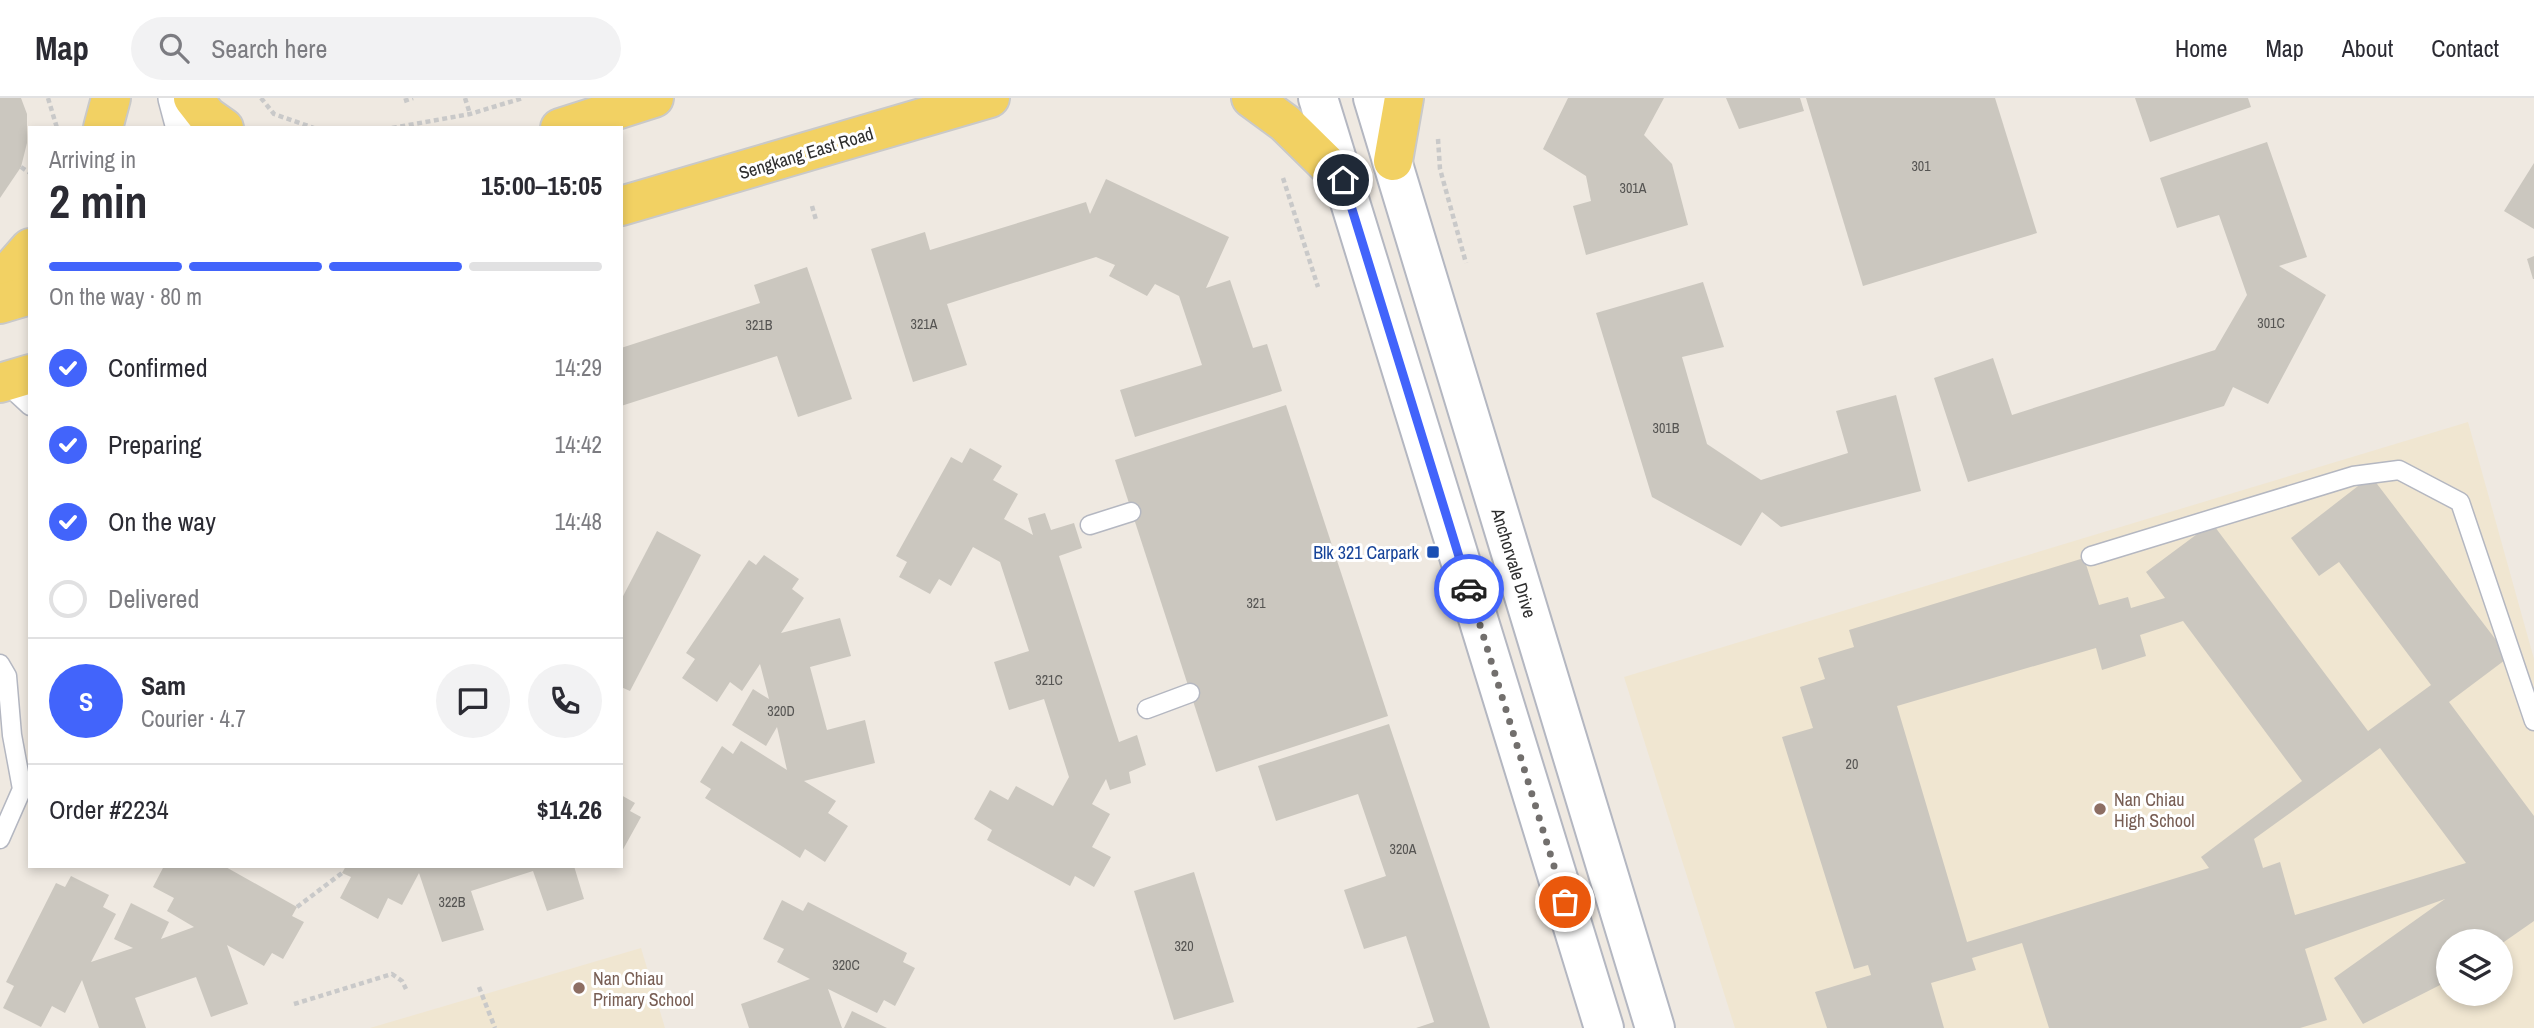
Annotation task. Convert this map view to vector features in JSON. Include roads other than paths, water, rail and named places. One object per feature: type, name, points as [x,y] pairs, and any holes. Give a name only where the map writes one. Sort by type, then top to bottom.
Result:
[{"type":"main road","points":[[104,126],[111,98]]},
{"type":"main road","points":[[193,98],[207,116],[221,126]]},
{"type":"main road","points":[[566,126],[654,98]]},
{"type":"main road","name":"Sengkang East Road","points":[[623,204],[990,98]]},
{"type":"main road","points":[[1251,98],[1285,123],[1343,180]]},
{"type":"main road","points":[[1393,161],[1404,98]]},
{"type":"main road","points":[[0,282],[28,250]]},
{"type":"main road","points":[[0,304],[28,296]]},
{"type":"street","points":[[118,98],[126,126]]},
{"type":"street","points":[[176,98],[183,126]]},
{"type":"street","points":[[1318,98],[1604,1028]]},
{"type":"street","name":"Anchorvale Drive","points":[[1373,98],[1655,1028]]},
{"type":"lane","points":[[2091,556],[2353,477],[2399,470],[2460,502],[2534,721]]},
{"type":"lane","points":[[1090,525],[1131,512]]},
{"type":"lane","points":[[0,664],[7,676],[12,735],[22,789],[0,839]]},
{"type":"lane","points":[[1147,709],[1190,693]]},
{"type":"place","name":"Blk 321 Carpark","points":[[1433,552]]},
{"type":"place","name":"Nan Chiau High School","points":[[2100,809]]},
{"type":"place","name":"Nan Chiau Primary School","points":[[579,988]]}]
